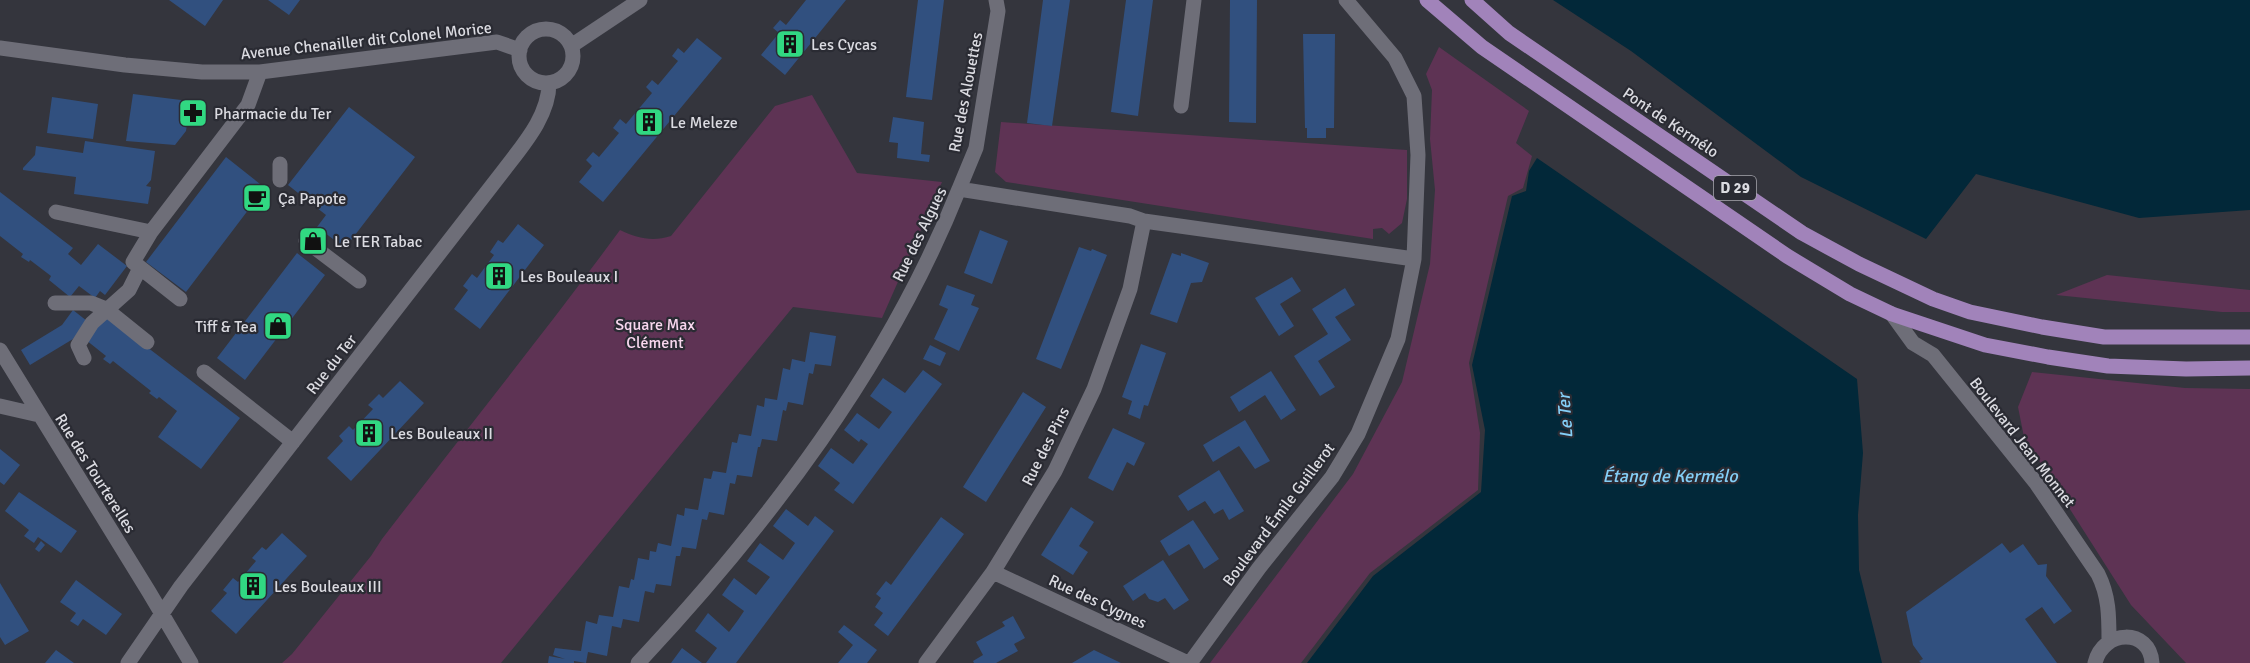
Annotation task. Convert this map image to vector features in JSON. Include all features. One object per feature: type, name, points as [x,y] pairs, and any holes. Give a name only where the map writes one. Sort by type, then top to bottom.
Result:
[{"type":"main road","name":"D 29","points":[[1427,0],[1482,47],[1787,256],[1850,294],[1892,314],[1985,345],[2108,366],[2186,369],[2250,368]]},
{"type":"main road","name":"Pont de Kermélo","points":[[1472,0],[1509,33],[1802,233],[1907,287],[1970,312],[2104,337],[2250,337]]},
{"type":"street","points":[[571,46],[640,0]]},
{"type":"street","name":"Rue des Alouettes","points":[[959,189],[976,148],[998,11],[996,0]]},
{"type":"street","points":[[1182,106],[1194,0]]},
{"type":"street","name":"Boulevard Émile Guillerot","points":[[1189,663],[1259,568],[1332,477],[1358,434],[1398,339],[1414,259],[1418,155],[1414,96],[1395,58],[1346,0]]},
{"type":"street","points":[[544,29],[560,33],[571,46],[573,54],[570,70],[558,81],[549,83],[533,80],[526,74],[519,58],[520,50],[529,35],[544,29]]},
{"type":"street","name":"Avenue Chenailler dit Colonel Morice","points":[[0,48],[134,66],[202,72],[260,72],[497,42],[520,50]]},
{"type":"street","points":[[180,299],[133,262],[151,232],[248,105],[260,72]]},
{"type":"street","name":"Rue du Ter","points":[[129,663],[181,586],[538,124],[549,93],[549,83]]},
{"type":"street","name":"Rue des Algues","points":[[638,663],[702,595],[808,458],[861,382],[910,294],[959,189],[1130,216],[1144,221],[1414,259]]},
{"type":"street","points":[[56,212],[151,232]]},
{"type":"street","name":"Rue des Pins","points":[[926,663],[993,572],[1055,471],[1094,389],[1130,289],[1144,221]]},
{"type":"street","points":[[306,241],[359,281]]},
{"type":"street","points":[[84,358],[78,345],[92,323],[129,290],[140,268]]},
{"type":"street","points":[[55,303],[91,303],[106,309],[147,342]]},
{"type":"street","name":"Boulevard Jean Monnet","points":[[1892,314],[1913,343],[1933,356],[2036,483],[2098,574],[2109,605],[2109,641]]},
{"type":"street","name":"Rue des Tourterelles","points":[[0,350],[161,614]]},
{"type":"street","points":[[204,372],[293,442]]},
{"type":"street","points":[[0,406],[39,415]]},
{"type":"street","name":"Rue des Cygnes","points":[[993,572],[1189,663]]},
{"type":"street","points":[[161,614],[191,663]]},
{"type":"street","points":[[2095,663],[2097,654],[2109,641],[2117,637],[2135,639],[2149,650],[2152,663]]},
{"type":"green space","points":[[1439,47],[1529,111],[1516,143],[1532,156],[1523,188],[1508,196],[1469,363],[1480,433],[1478,490],[1370,573],[1301,663],[1210,663],[1353,474],[1402,382],[1430,264],[1435,190],[1430,139],[1432,90],[1426,74]]},
{"type":"green space","name":"Square Max Clément","points":[[812,95],[857,173],[942,182],[882,318],[793,307],[501,663],[282,663],[292,654],[371,556],[620,230],[645,238],[657,239],[671,236],[775,106]]},
{"type":"green space","points":[[1001,122],[1407,150],[1407,199],[1402,223],[1389,234],[1382,228],[1373,229],[1373,239],[1006,182],[995,172]]},
{"type":"green space","points":[[2107,275],[2250,290],[2250,312],[2222,312],[2056,295]]},
{"type":"green space","points":[[2032,372],[2185,388],[2250,389],[2250,663],[2186,663],[2131,605],[2024,437],[2018,407]]},
{"type":"water","points":[[1553,0],[2250,0],[2250,210],[2139,218],[1976,174],[1926,239],[1801,177],[1631,51]]},
{"type":"water","name":"Étang de Kermélo","points":[[1537,158],[1857,379],[1863,453],[1858,515],[1859,570],[1882,663],[1307,663],[1373,576],[1481,492],[1485,430],[1472,365],[1512,196],[1526,191],[1529,171]]},
{"type":"building","points":[[169,0],[223,0],[205,26]]},
{"type":"building","points":[[268,0],[300,0],[289,15]]},
{"type":"building","name":"Les Cycas","points":[[806,0],[846,0],[785,75],[761,55],[779,33],[773,28],[780,20],[786,25]]},
{"type":"building","points":[[918,0],[944,0],[932,100],[906,97]]},
{"type":"building","points":[[1043,0],[1070,0],[1052,126],[1027,123]]},
{"type":"building","points":[[1126,0],[1153,0],[1138,116],[1111,112]]},
{"type":"building","points":[[1230,0],[1257,0],[1256,123],[1229,122]]},
{"type":"building","points":[[1303,34],[1335,34],[1334,128],[1326,128],[1326,138],[1307,138]]},
{"type":"building","name":"Le Meleze","points":[[697,38],[722,58],[603,202],[579,182],[592,166],[586,160],[593,152],[599,157],[619,133],[613,128],[620,119],[626,124],[652,93],[646,87],[652,80],[658,85],[678,61],[672,56],[678,48],[684,53]]},
{"type":"building","points":[[133,94],[181,100],[198,113],[187,124],[186,131],[175,145],[126,141]]},
{"type":"building","points":[[52,97],[98,104],[93,139],[47,133]]},
{"type":"building","points":[[349,107],[415,157],[345,248],[317,227],[326,215],[288,185]]},
{"type":"building","points":[[893,117],[924,122],[921,154],[930,155],[929,162],[897,158],[898,143],[889,142]]},
{"type":"building","points":[[85,141],[155,151],[151,180],[146,186],[151,187],[148,204],[74,194],[76,177],[23,170],[35,155],[36,146],[83,153]]},
{"type":"building","points":[[226,157],[265,188],[186,292],[146,262]]},
{"type":"building","points":[[0,192],[73,248],[68,254],[81,265],[98,244],[127,266],[105,295],[100,291],[95,298],[79,286],[70,297],[49,280],[51,276],[30,260],[29,262],[21,257],[23,254],[0,236]]},
{"type":"building","name":"Les Bouleaux I","points":[[518,224],[544,245],[480,329],[454,309],[468,290],[463,286],[472,274],[477,278],[494,255],[490,252],[498,240],[503,243]]},
{"type":"building","points":[[980,230],[1008,241],[992,284],[964,273]]},
{"type":"building","points":[[1079,247],[1107,255],[1061,369],[1036,359]]},
{"type":"building","points":[[297,253],[325,275],[245,380],[217,358]]},
{"type":"building","points":[[1172,253],[1181,256],[1181,253],[1209,263],[1202,282],[1191,283],[1177,323],[1150,314]]},
{"type":"building","points":[[1292,277],[1301,291],[1280,304],[1294,326],[1279,336],[1255,298]]},
{"type":"building","points":[[947,285],[975,295],[971,305],[979,308],[959,351],[934,339],[948,309],[939,305]]},
{"type":"building","points":[[1345,288],[1355,305],[1335,317],[1351,340],[1318,361],[1335,387],[1320,396],[1294,356],[1328,334],[1312,309]]},
{"type":"building","points":[[73,310],[87,321],[73,339],[30,365],[21,350],[62,325]]},
{"type":"building","points":[[105,315],[240,418],[201,469],[158,437],[177,411],[159,397],[157,399],[149,393],[151,391],[113,361],[110,364],[103,359],[106,356],[86,340]]},
{"type":"building","points":[[810,332],[836,336],[831,366],[815,364],[813,374],[809,373],[803,405],[788,402],[786,411],[783,410],[777,441],[762,439],[758,447],[752,477],[737,475],[735,484],[730,483],[724,515],[709,512],[707,520],[702,519],[696,549],[682,547],[680,556],[676,556],[671,586],[656,584],[654,593],[645,591],[639,622],[623,619],[621,628],[612,626],[607,656],[588,652],[586,663],[574,661],[574,663],[548,663],[549,656],[565,659],[553,655],[555,648],[581,651],[586,621],[597,624],[599,615],[613,617],[619,586],[629,588],[631,579],[634,580],[638,558],[649,560],[650,551],[656,552],[658,543],[671,546],[677,514],[684,516],[685,508],[698,510],[704,478],[711,479],[713,471],[726,473],[732,442],[737,443],[739,434],[751,436],[757,405],[764,407],[765,398],[777,400],[783,368],[790,370],[792,359],[805,362]]},
{"type":"building","points":[[1141,344],[1166,353],[1148,406],[1144,405],[1140,419],[1128,414],[1132,401],[1122,397]]},
{"type":"building","points":[[930,345],[946,353],[940,366],[923,359]]},
{"type":"building","points":[[923,370],[942,384],[853,504],[834,490],[840,483],[818,466],[831,448],[853,464],[868,444],[861,439],[859,442],[844,430],[857,413],[879,429],[892,412],[870,396],[883,378],[905,393]]},
{"type":"building","points":[[1271,371],[1296,410],[1281,420],[1265,395],[1239,412],[1230,397]]},
{"type":"building","name":"Les Bouleaux II","points":[[400,381],[424,403],[351,481],[327,458],[343,441],[339,436],[349,426],[353,430],[373,409],[368,405],[379,394],[383,398]]},
{"type":"building","points":[[1023,392],[1046,407],[986,502],[963,487]]},
{"type":"building","points":[[1245,420],[1270,461],[1255,469],[1239,446],[1213,462],[1203,445]]},
{"type":"building","points":[[1113,428],[1145,443],[1134,466],[1127,462],[1113,491],[1088,478]]},
{"type":"building","points":[[0,449],[20,465],[4,485],[0,482]]},
{"type":"building","points":[[1219,470],[1244,511],[1229,520],[1223,509],[1214,514],[1205,501],[1188,511],[1178,496]]},
{"type":"building","points":[[19,492],[77,531],[61,553],[38,537],[34,543],[24,536],[29,530],[5,511]]},
{"type":"building","points":[[1071,507],[1094,522],[1079,546],[1088,552],[1073,575],[1041,555]]},
{"type":"building","points":[[786,509],[808,526],[815,516],[834,531],[736,663],[706,663],[717,648],[695,631],[708,613],[729,632],[744,611],[722,595],[734,578],[756,595],[770,577],[747,561],[760,543],[783,560],[795,543],[773,526]]},
{"type":"building","points":[[941,517],[964,534],[888,636],[874,625],[883,613],[875,607],[881,598],[876,594],[886,581],[891,585]]},
{"type":"building","points":[[1193,520],[1219,559],[1204,569],[1189,544],[1169,556],[1160,541]]},
{"type":"building","name":"Les Bouleaux III","points":[[282,533],[307,556],[236,634],[211,611],[227,593],[223,590],[233,578],[238,582],[256,561],[252,558],[262,547],[266,550]]},
{"type":"building","points":[[41,541],[45,545],[39,552],[35,549]]},
{"type":"building","points":[[2002,543],[2010,553],[2023,544],[2038,565],[2047,564],[2046,576],[2072,611],[2054,624],[2042,607],[2025,619],[2057,663],[1921,663],[1919,661],[1923,659],[1913,645],[1906,612]]},
{"type":"building","points":[[1163,560],[1189,600],[1174,610],[1165,598],[1158,602],[1149,599],[1145,593],[1133,601],[1123,586]]},
{"type":"building","points":[[76,580],[122,614],[106,635],[83,619],[78,626],[70,621],[76,613],[60,602]]},
{"type":"building","points":[[0,583],[29,631],[5,645],[0,637]]},
{"type":"building","points":[[1013,616],[1025,638],[1014,644],[1018,651],[996,663],[974,663],[973,661],[983,655],[976,642],[1005,626],[1002,622]]},
{"type":"building","points":[[844,625],[877,650],[867,663],[838,663],[853,645],[838,632]]},
{"type":"building","points":[[682,648],[702,663],[671,663]]},
{"type":"building","points":[[56,650],[74,663],[45,663]]},
{"type":"building","points":[[1094,650],[1121,663],[1072,663]]},
{"type":"place","name":"Les Cycas","points":[[790,44]]},
{"type":"place","name":"Pharmacie du Ter","points":[[193,113]]},
{"type":"place","name":"Le Meleze","points":[[649,122]]},
{"type":"place","name":"Ça Papote","points":[[257,198]]},
{"type":"place","name":"Le TER Tabac","points":[[313,241]]},
{"type":"place","name":"Les Bouleaux I","points":[[499,276]]},
{"type":"place","name":"Tiff & Tea","points":[[278,326]]},
{"type":"place","name":"Les Bouleaux II","points":[[369,433]]},
{"type":"place","name":"Les Bouleaux III","points":[[253,586]]},
{"type":"water label","name":"Le Ter","points":[[1565,416]]}]
